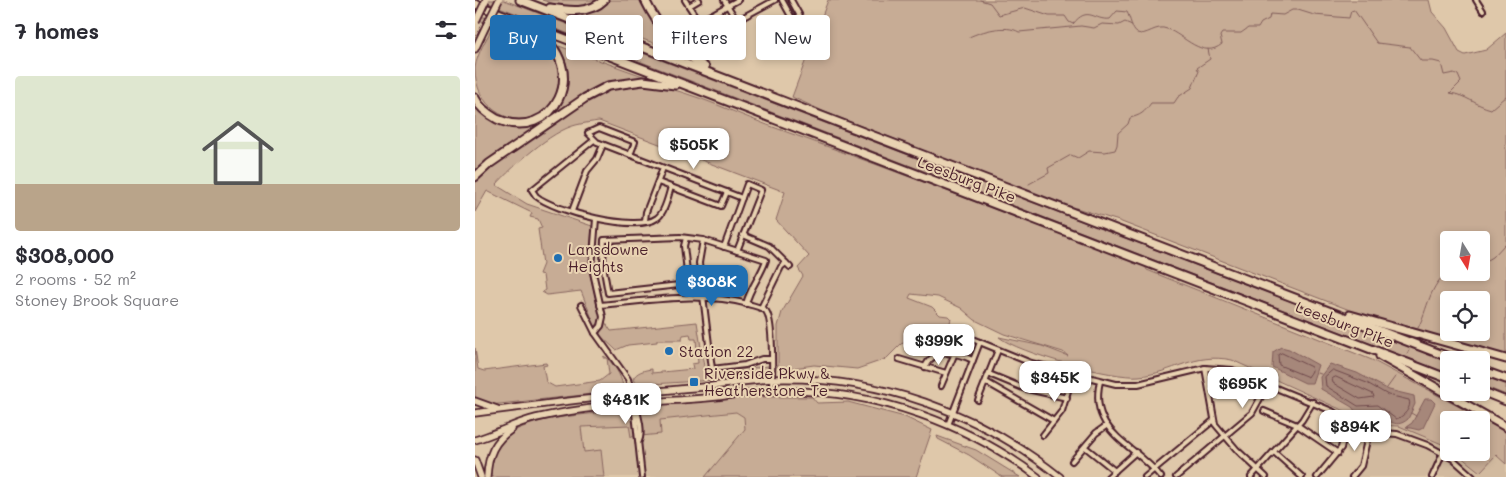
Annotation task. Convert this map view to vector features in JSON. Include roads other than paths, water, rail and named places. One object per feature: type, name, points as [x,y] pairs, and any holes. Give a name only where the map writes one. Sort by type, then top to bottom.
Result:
[{"type":"highway","name":"Leesburg Pike","points":[[519,0],[1440,354]]},
{"type":"highway","points":[[529,4],[579,11],[594,7],[604,0]]},
{"type":"highway","points":[[645,0],[656,20],[678,47],[696,62],[732,81]]},
{"type":"highway","name":"Leesburg Pike","points":[[475,4],[503,15]]},
{"type":"highway","name":"Leesburg Pike","points":[[556,35],[1440,376]]},
{"type":"highway","points":[[475,98],[483,109],[493,117],[503,121],[527,122],[541,117],[557,103],[564,85],[561,59],[556,52]]},
{"type":"highway","points":[[475,177],[489,164],[585,98],[608,86],[643,81],[698,90]]},
{"type":"highway","points":[[1305,302],[1506,359]]},
{"type":"highway","points":[[1357,344],[1506,426]]},
{"type":"highway","points":[[1490,373],[1506,379]]},
{"type":"highway","points":[[1490,395],[1506,401]]},
{"type":"main road","points":[[475,22],[486,0]]},
{"type":"main road","points":[[475,50],[499,0]]},
{"type":"main road","points":[[475,413],[631,393],[772,379],[819,380],[868,387],[916,399],[951,412],[999,435],[1059,477]]},
{"type":"main road","points":[[475,440],[524,421],[560,413],[772,391],[843,394],[906,410],[947,425],[997,450],[1038,477]]},
{"type":"main road","points":[[475,401],[502,410]]},
{"type":"main road","points":[[487,477],[489,458],[497,442],[524,421]]},
{"type":"main road","points":[[475,460],[481,477]]},
{"type":"street","points":[[685,0],[694,15]]},
{"type":"street","points":[[689,6],[699,0]]},
{"type":"street","points":[[725,0],[733,15]]},
{"type":"street","points":[[711,15],[738,0]]},
{"type":"street","points":[[746,16],[775,0]]},
{"type":"street","points":[[782,0],[790,15]]},
{"type":"street","points":[[791,0],[799,15]]},
{"type":"street","points":[[1476,0],[1483,11]]},
{"type":"street","points":[[630,155],[635,142],[599,128],[588,133],[594,140],[603,145],[742,198]]},
{"type":"street","points":[[594,140],[532,190],[538,198],[596,219],[625,223],[655,219],[661,214],[671,187]]},
{"type":"street","points":[[572,211],[587,171],[600,154],[603,145]]},
{"type":"street","points":[[645,221],[646,212],[663,168]]},
{"type":"street","points":[[658,182],[721,206],[727,192]]},
{"type":"street","points":[[724,247],[747,184],[761,190],[737,251]]},
{"type":"street","points":[[595,333],[603,322],[592,268],[596,219]]},
{"type":"street","points":[[743,235],[769,246],[789,267]]},
{"type":"street","points":[[687,238],[684,246],[690,297]]},
{"type":"street","points":[[689,284],[608,293],[603,265],[604,240],[687,238],[703,240],[766,260],[760,276],[749,293],[746,304]]},
{"type":"street","points":[[703,240],[699,263],[705,297],[712,369],[745,365],[771,359]]},
{"type":"street","points":[[761,308],[781,267],[786,263]]},
{"type":"street","points":[[600,305],[705,297],[761,308],[766,312],[771,323],[772,391]]},
{"type":"street","points":[[581,305],[595,333],[626,375],[634,404],[642,477]]},
{"type":"street","points":[[955,332],[1031,363],[1100,381],[1134,385],[1205,368],[1231,370],[1332,410],[1347,423],[1369,432],[1402,435],[1440,453]]},
{"type":"street","points":[[947,425],[980,342]]},
{"type":"street","points":[[978,400],[998,350]]},
{"type":"street","points":[[925,366],[928,361],[941,354],[955,353],[973,360]]},
{"type":"street","points":[[941,386],[955,353]]},
{"type":"street","points":[[899,359],[946,374]]},
{"type":"street","points":[[1205,368],[1214,420],[1223,436],[1265,477]]},
{"type":"street","points":[[989,374],[1023,388],[1067,398]]},
{"type":"street","points":[[1043,435],[1062,411],[1073,374]]},
{"type":"street","points":[[1100,381],[1098,402],[1106,426],[1155,469],[1161,477]]},
{"type":"street","points":[[986,382],[1054,421]]},
{"type":"street","points":[[1177,477],[1252,413],[1268,384]]},
{"type":"street","points":[[1251,477],[1297,425],[1313,402]]},
{"type":"street","points":[[1264,411],[1297,425],[1338,453]]},
{"type":"street","points":[[1145,477],[1214,420]]},
{"type":"street","points":[[1317,477],[1338,453],[1347,423]]},
{"type":"street","points":[[1073,461],[1096,433],[1106,426]]},
{"type":"street","points":[[1352,477],[1361,466],[1369,432]]},
{"type":"street","points":[[1085,447],[1115,471]]},
{"type":"street","points":[[1108,477],[1136,452]]},
{"type":"street","points":[[1274,452],[1302,477]]},
{"type":"street","points":[[1432,477],[1440,460]]},
{"type":"street","points":[[1455,461],[1473,477]]},
{"type":"water","points":[[1281,347],[1289,349],[1318,365],[1312,383],[1305,383],[1272,367],[1273,352]]},
{"type":"water","points":[[1330,364],[1357,373],[1389,390],[1414,396],[1415,404],[1408,419],[1398,424],[1390,422],[1375,410],[1356,412],[1352,407],[1321,389],[1320,377]]},
{"type":"water","points":[[1425,399],[1431,399],[1435,403],[1423,428],[1419,430],[1406,427],[1412,423]]},
{"type":"waterway","points":[[980,0],[990,3],[999,15],[1025,8],[1049,16],[1065,16],[1073,24],[1083,15],[1110,19],[1117,11],[1127,12],[1137,33],[1140,34],[1163,28],[1194,45],[1208,49],[1222,44],[1220,36],[1222,33],[1241,33],[1248,28],[1258,28],[1261,23],[1269,19],[1270,14],[1283,15],[1292,10],[1298,10],[1314,15],[1349,18],[1351,11],[1354,10],[1377,43],[1410,47],[1421,61],[1441,63],[1444,75],[1454,73],[1458,75],[1461,82],[1450,93],[1491,109],[1506,96]]},
{"type":"waterway","points":[[969,37],[1001,28],[1019,32],[1081,26],[1094,28],[1102,24],[1119,25],[1125,22],[1132,25]]},
{"type":"waterway","points":[[1029,184],[1049,173],[1048,168],[1071,155],[1078,158],[1089,151],[1105,152],[1115,150],[1118,133],[1128,124],[1130,118],[1142,113],[1151,103],[1174,103],[1178,97],[1192,88],[1199,71],[1197,68],[1210,59],[1208,49]]},
{"type":"waterway","points":[[1490,259],[1506,243]]},
{"type":"waterway","points":[[1418,328],[1433,290],[1440,279]]},
{"type":"waterway","points":[[1407,354],[1409,350]]},
{"type":"waterway","points":[[1317,373],[1321,374]]},
{"type":"waterway","points":[[1387,388],[1395,377]]},
{"type":"waterway","points":[[1411,413],[1416,416]]},
{"type":"place","name":"Lansdowne Heights","points":[[558,258]]},
{"type":"place","name":"Station 22","points":[[669,351]]},
{"type":"place","name":"Riverside Pkwy & Heatherstone Te","points":[[694,382]]}]
